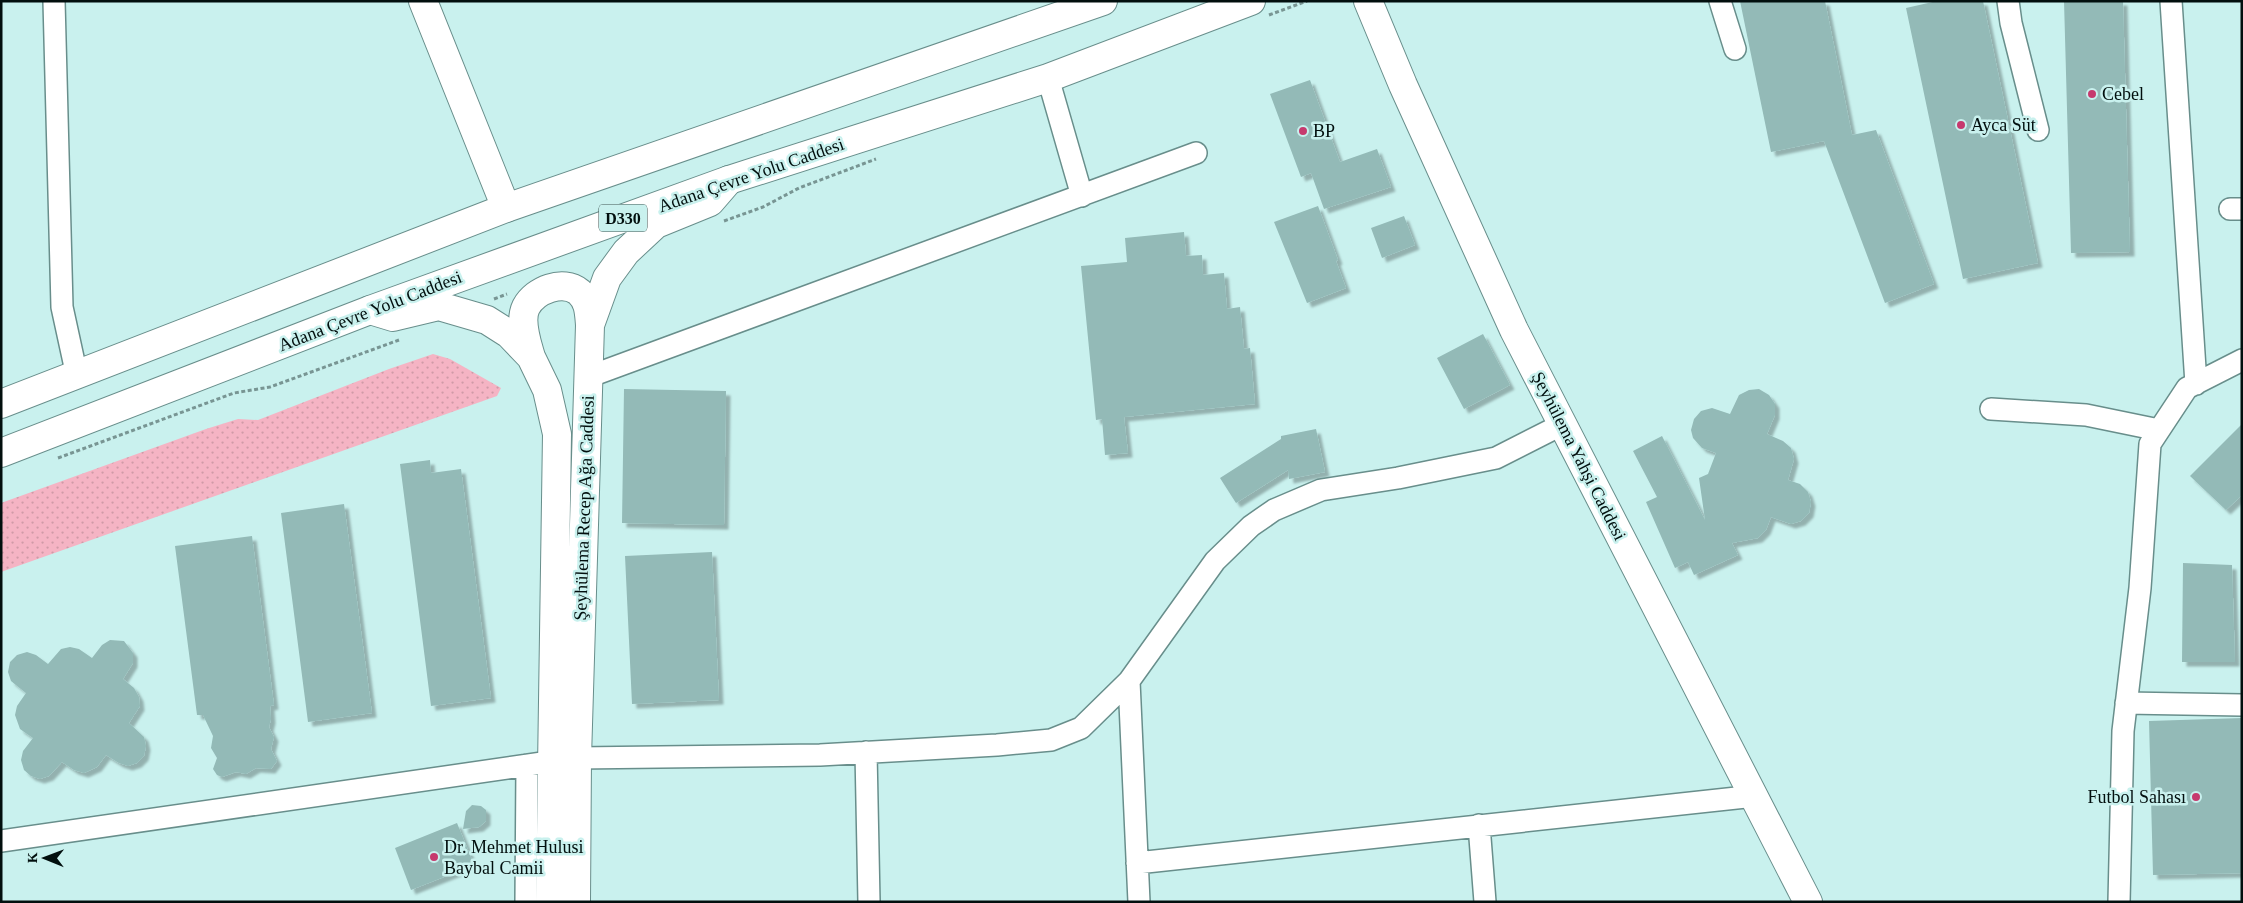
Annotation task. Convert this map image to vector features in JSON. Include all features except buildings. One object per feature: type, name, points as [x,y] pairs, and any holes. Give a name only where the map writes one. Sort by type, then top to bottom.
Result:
[{"type":"main road","points":[[423,1],[506,208]]},
{"type":"main road","points":[[1,404],[506,208],[1103,1]]},
{"type":"main road","name":"Adana Çevre Yolu Caddesi","points":[[1,453],[370,310],[729,180],[1048,78],[1251,1]]},
{"type":"main road","name":"Şeyhülema Yahşi Caddesi","points":[[1368,1],[1407,94],[1514,330],[1808,902]]},
{"type":"main road","name":"Şeyhülema Recep Ağa Caddesi","points":[[576,902],[552,761],[588,377],[590,325],[607,278],[626,252],[656,224],[710,202],[729,180]]},
{"type":"main road","points":[[531,356],[524,332],[526,308],[541,291],[559,286],[578,292],[587,304],[590,325]]},
{"type":"main road","name":"Şeyhülema Recep Ağa Caddesi","points":[[370,310],[393,318],[439,306],[487,320],[509,334],[531,356],[548,390],[557,434],[550,902]]},
{"type":"street","points":[[54,1],[62,307],[77,376]]},
{"type":"street","points":[[1720,1],[1736,49]]},
{"type":"street","points":[[2008,1],[2011,24],[2038,130]]},
{"type":"street","points":[[2171,1],[2196,384]]},
{"type":"street","points":[[1048,78],[1082,196]]},
{"type":"street","points":[[588,377],[1196,153]]},
{"type":"street","points":[[2119,902],[2123,731],[2140,588],[2150,444],[2187,388],[2242,360]]},
{"type":"street","points":[[1991,408],[2086,415],[2159,430]]},
{"type":"street","points":[[1,841],[552,761],[866,752],[1051,740],[1081,728],[1129,681],[1215,561],[1251,526],[1274,510],[1321,490],[1398,478],[1496,458],[1563,424]]},
{"type":"street","points":[[1129,681],[1139,902]]},
{"type":"street","points":[[2126,703],[2242,705]]},
{"type":"street","points":[[866,752],[869,902]]},
{"type":"street","points":[[526,902],[552,761]]},
{"type":"street","points":[[1137,863],[1755,796]]},
{"type":"street","points":[[1479,825],[1485,902]]},
{"type":"shaded area","points":[[433,354],[450,359],[501,388],[497,396],[1,572],[1,503],[206,429],[238,419],[258,420]]},
{"type":"place","name":"Cebel","points":[[2092,94]]},
{"type":"place","name":"Ayca Süt","points":[[1961,125]]},
{"type":"place","name":"BP","points":[[1303,131]]},
{"type":"place","name":"Futbol Sahası","points":[[2196,797]]},
{"type":"place","name":"Dr. Mehmet Hulusi Baybal Camii","points":[[434,857]]}]
